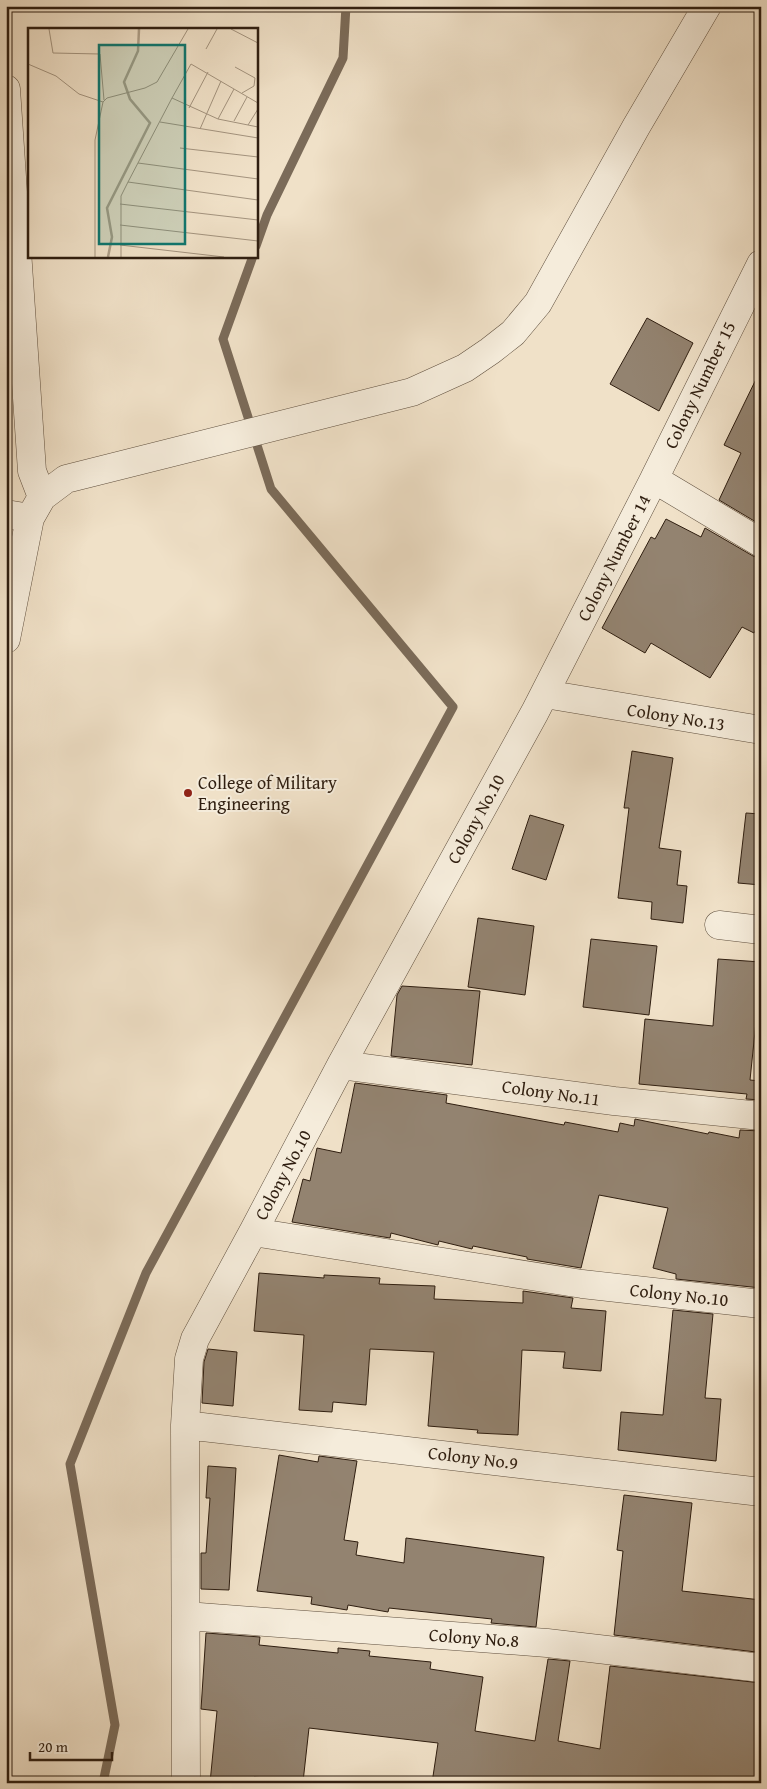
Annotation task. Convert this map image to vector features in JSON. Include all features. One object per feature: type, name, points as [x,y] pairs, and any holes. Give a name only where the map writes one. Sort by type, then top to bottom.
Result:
[{"type":"street","points":[[26,510],[53,486],[66,479],[412,392],[465,368],[513,333],[538,303],[707,6]]},
{"type":"street","points":[[6,90],[32,471],[6,639]]},
{"type":"street","name":"Colony Number 15","points":[[654,479],[761,264]]},
{"type":"street","name":"Colony Number 14","points":[[545,694],[654,479],[761,543]]},
{"type":"street","name":"Colony No.13","points":[[545,694],[761,730]]},
{"type":"street","name":"Colony No.10","points":[[545,694],[341,1065],[253,1232],[582,1284],[761,1304]]},
{"type":"street","points":[[719,925],[761,930]]},
{"type":"street","name":"Colony No.11","points":[[341,1065],[614,1101],[761,1116]]},
{"type":"street","points":[[186,1783],[185,1425],[189,1359],[195,1338],[253,1232]]},
{"type":"street","name":"Colony No.9","points":[[185,1425],[761,1492]]},
{"type":"street","name":"Colony No.8","points":[[186,1616],[547,1643],[761,1668]]},
{"type":"building","points":[[647,318],[693,343],[659,411],[610,384]]},
{"type":"building","points":[[761,369],[761,525],[719,500],[741,453],[724,445]]},
{"type":"building","points":[[666,519],[701,537],[705,528],[761,559],[761,620],[754,633],[742,627],[710,678],[651,643],[645,653],[602,628],[651,537],[655,539]]},
{"type":"building","points":[[632,751],[673,758],[659,848],[681,851],[677,885],[687,886],[683,923],[651,919],[652,902],[618,898],[629,808],[624,808]]},
{"type":"building","points":[[746,813],[761,814],[761,885],[738,883]]},
{"type":"building","points":[[530,815],[564,825],[546,880],[512,869]]},
{"type":"building","points":[[478,918],[534,926],[525,995],[468,987]]},
{"type":"building","points":[[591,939],[657,946],[649,1015],[583,1007]]},
{"type":"building","points":[[718,959],[761,962],[761,1012],[757,1012],[750,1080],[761,1081],[761,1100],[746,1099],[747,1094],[639,1084],[645,1019],[713,1026]]},
{"type":"building","points":[[402,986],[480,991],[472,1065],[391,1056],[397,995]]},
{"type":"building","points":[[355,1083],[447,1095],[446,1103],[564,1125],[565,1122],[618,1132],[620,1123],[634,1126],[635,1119],[708,1134],[709,1132],[739,1138],[740,1130],[761,1131],[761,1288],[676,1279],[676,1274],[653,1268],[668,1208],[599,1195],[581,1268],[527,1259],[527,1257],[473,1246],[472,1249],[439,1241],[438,1245],[391,1233],[390,1238],[292,1222],[303,1179],[310,1181],[317,1148],[341,1153]]},
{"type":"building","points":[[259,1273],[324,1278],[324,1275],[380,1278],[379,1284],[435,1286],[434,1299],[523,1303],[523,1291],[573,1298],[571,1308],[606,1311],[601,1371],[563,1368],[565,1352],[522,1350],[518,1435],[477,1433],[478,1430],[428,1426],[434,1352],[370,1349],[366,1405],[333,1402],[332,1412],[299,1410],[304,1335],[254,1331]]},
{"type":"building","points":[[673,1310],[713,1314],[705,1398],[721,1399],[716,1461],[618,1450],[621,1412],[663,1415]]},
{"type":"building","points":[[208,1349],[237,1352],[233,1406],[202,1403],[204,1362]]},
{"type":"building","points":[[279,1455],[318,1462],[319,1456],[357,1461],[344,1540],[358,1542],[356,1555],[404,1563],[406,1538],[544,1557],[536,1627],[491,1623],[492,1619],[389,1608],[388,1612],[348,1605],[347,1610],[311,1604],[312,1597],[257,1591]]},
{"type":"building","points":[[208,1466],[236,1468],[229,1590],[201,1589],[201,1553],[206,1553],[210,1498],[206,1498]]},
{"type":"building","points":[[624,1495],[692,1503],[682,1591],[761,1600],[756,1652],[614,1635],[623,1551],[617,1550]]},
{"type":"building","points":[[206,1633],[260,1637],[259,1645],[338,1653],[338,1648],[370,1651],[369,1656],[431,1662],[430,1669],[483,1677],[475,1731],[535,1741],[548,1659],[570,1661],[558,1741],[600,1749],[610,1666],[761,1683],[761,1783],[432,1783],[438,1743],[309,1728],[303,1782],[254,1777],[253,1783],[210,1783],[217,1711],[201,1709]]},
{"type":"waterway","points":[[258,240],[267,215],[343,58],[346,6]]},
{"type":"waterway","points":[[103,1783],[115,1725],[70,1464],[146,1273],[453,707],[271,489],[223,339],[252,258]]},
{"type":"place","name":"College of Military Engineering","points":[[188,793]]}]
